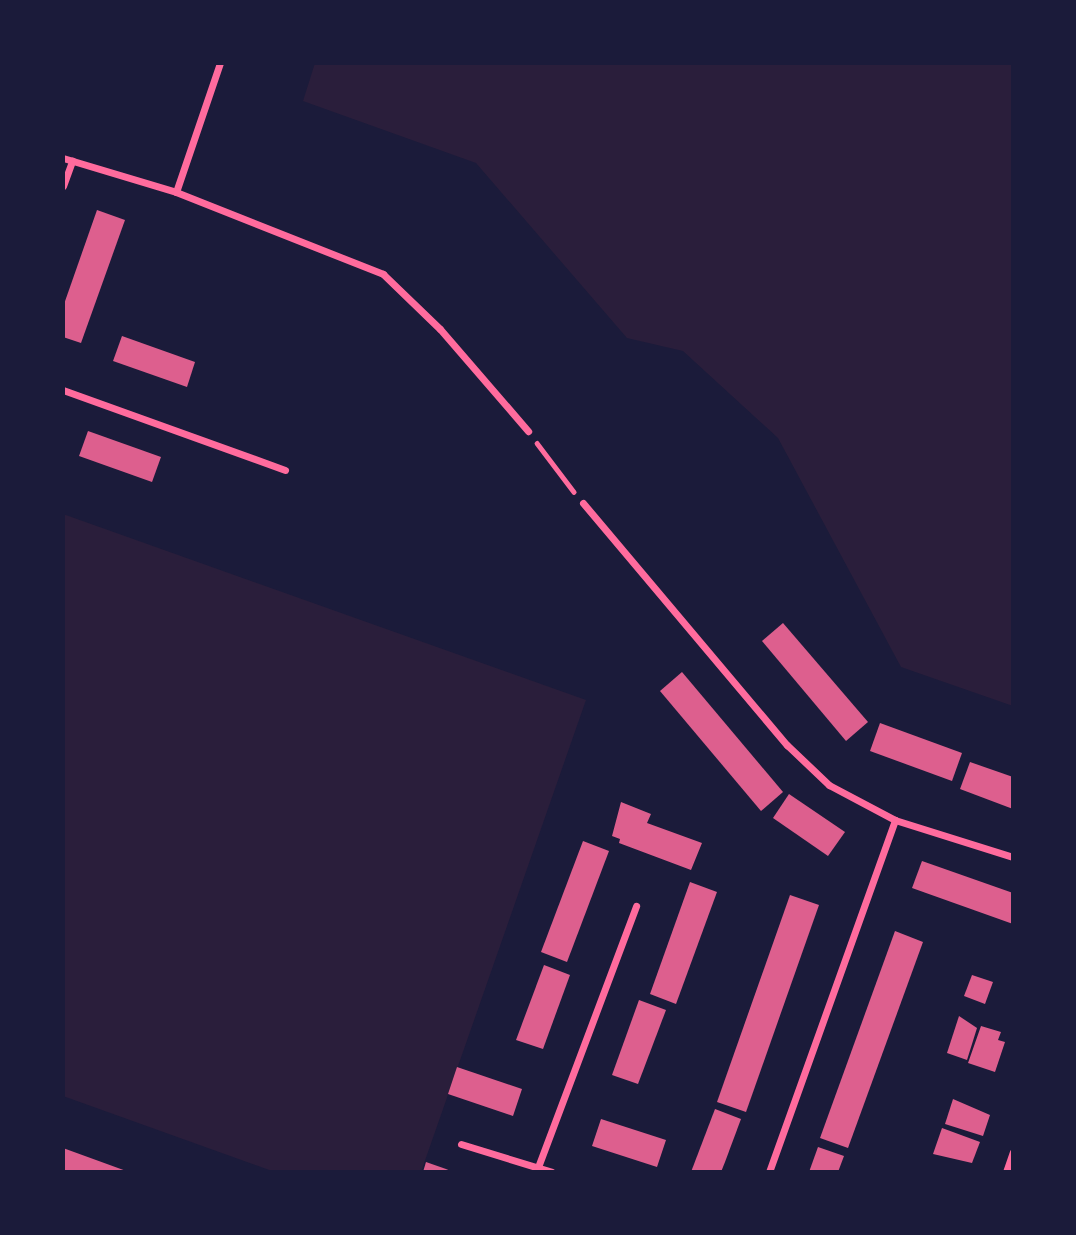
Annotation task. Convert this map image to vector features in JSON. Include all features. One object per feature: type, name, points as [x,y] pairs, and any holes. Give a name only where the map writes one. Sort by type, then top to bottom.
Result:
[{"type":"street","points":[[176,192],[220,63]]},
{"type":"street","points":[[63,158],[176,192],[383,274],[440,329],[528,431]]},
{"type":"street","points":[[63,186],[72,161]]},
{"type":"street","points":[[63,390],[285,470]]},
{"type":"street","points":[[583,503],[787,745],[829,785],[895,820],[1013,857]]},
{"type":"street","points":[[769,1172],[895,820]]},
{"type":"street","points":[[538,1167],[636,906]]},
{"type":"street","points":[[461,1144],[552,1172]]},
{"type":"street","points":[[1006,1172],[1013,1152]]},
{"type":"path","points":[[528,431],[583,503]]},
{"type":"shaded area","points":[[315,63],[1013,63],[1013,706],[901,667],[778,438],[683,351],[627,338],[476,163],[303,101]]},
{"type":"shaded area","points":[[63,514],[586,700],[421,1172],[275,1172],[63,1096]]},
{"type":"building","points":[[97,210],[125,220],[81,343],[63,337],[63,307]]},
{"type":"building","points":[[122,336],[195,362],[187,387],[113,361]]},
{"type":"building","points":[[88,431],[161,457],[152,482],[79,456]]},
{"type":"building","points":[[783,623],[868,722],[846,741],[762,641]]},
{"type":"building","points":[[682,672],[783,792],[761,811],[660,691]]},
{"type":"building","points":[[880,723],[962,753],[952,781],[870,751]]},
{"type":"building","points":[[970,762],[1013,777],[1013,809],[960,789]]},
{"type":"building","points":[[789,794],[845,832],[828,856],[773,818]]},
{"type":"building","points":[[621,802],[651,814],[647,823],[702,843],[691,870],[619,843],[620,839],[612,836]]},
{"type":"building","points":[[583,841],[609,851],[567,962],[541,952]]},
{"type":"building","points":[[922,861],[1013,893],[1013,924],[912,888]]},
{"type":"building","points":[[690,882],[717,892],[676,1004],[650,994]]},
{"type":"building","points":[[790,895],[819,905],[746,1112],[717,1102]]},
{"type":"building","points":[[895,931],[923,942],[848,1148],[820,1138]]},
{"type":"building","points":[[544,965],[570,975],[543,1049],[516,1040]]},
{"type":"building","points":[[972,975],[993,982],[985,1004],[964,996]]},
{"type":"building","points":[[639,1000],[666,1010],[638,1084],[612,1075]]},
{"type":"building","points":[[959,1016],[977,1028],[967,1060],[947,1053]]},
{"type":"building","points":[[981,1026],[1001,1032],[998,1040],[1005,1042],[995,1072],[968,1063]]},
{"type":"building","points":[[457,1067],[522,1089],[513,1116],[448,1094]]},
{"type":"building","points":[[953,1099],[990,1115],[983,1136],[945,1124]]},
{"type":"building","points":[[715,1109],[741,1119],[725,1162],[721,1172],[691,1172]]},
{"type":"building","points":[[601,1119],[666,1140],[657,1167],[592,1146]]},
{"type":"building","points":[[942,1128],[980,1142],[972,1163],[933,1154]]},
{"type":"building","points":[[818,1147],[844,1156],[838,1172],[809,1172]]},
{"type":"building","points":[[63,1148],[129,1172],[63,1172]]},
{"type":"building","points":[[426,1162],[446,1169],[453,1172],[423,1172]]}]
